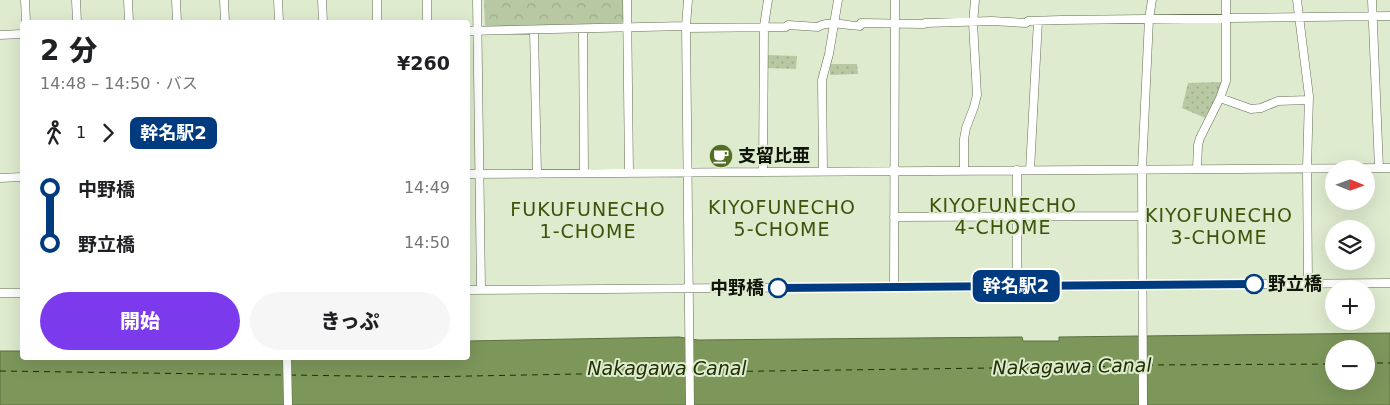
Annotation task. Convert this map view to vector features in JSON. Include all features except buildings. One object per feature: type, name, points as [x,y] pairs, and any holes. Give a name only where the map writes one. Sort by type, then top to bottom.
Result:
[{"type":"street","points":[[24,0],[26,20]]},
{"type":"street","points":[[76,0],[77,20]]},
{"type":"street","points":[[128,0],[129,20]]},
{"type":"street","points":[[176,0],[177,20]]},
{"type":"street","points":[[224,0],[225,20]]},
{"type":"street","points":[[278,0],[279,20]]},
{"type":"street","points":[[322,0],[323,20]]},
{"type":"street","points":[[377,0],[377,20]]},
{"type":"street","points":[[427,0],[427,20]]},
{"type":"street","points":[[477,0],[481,290]]},
{"type":"street","points":[[627,0],[629,173]]},
{"type":"street","points":[[688,0],[686,27],[690,405]]},
{"type":"street","points":[[763,172],[764,26],[768,0]]},
{"type":"street","points":[[823,171],[822,80],[835,24],[838,0]]},
{"type":"street","points":[[894,0],[894,287]]},
{"type":"street","points":[[964,170],[964,139],[976,95],[975,0]]},
{"type":"street","points":[[1142,405],[1142,169],[1149,18],[1152,0]]},
{"type":"street","points":[[1197,169],[1200,138],[1220,98],[1226,81],[1226,0]]},
{"type":"street","points":[[1297,0],[1308,100],[1308,284]]},
{"type":"street","points":[[1372,0],[1379,168]]},
{"type":"street","points":[[470,31],[627,27],[805,25],[818,27],[821,24],[860,26],[861,23],[974,23],[1149,18],[1390,16]]},
{"type":"street","points":[[1030,170],[1038,21]]},
{"type":"street","points":[[583,28],[584,173]]},
{"type":"street","points":[[534,30],[537,174]]},
{"type":"street","points":[[0,35],[20,34]]},
{"type":"street","points":[[1220,98],[1246,109],[1256,109],[1278,101],[1308,100]]},
{"type":"street","points":[[470,174],[1390,168]]},
{"type":"street","points":[[1017,170],[1017,286]]},
{"type":"street","points":[[0,178],[20,178]]},
{"type":"street","points":[[894,217],[1142,216]]},
{"type":"street","points":[[470,290],[1390,283]]},
{"type":"street","points":[[0,294],[20,293]]},
{"type":"street","points":[[288,360],[288,405]]},
{"type":"green space","points":[[484,0],[624,0],[624,20],[621,23],[487,27],[485,25]]},
{"type":"green space","points":[[768,55],[797,56],[796,69],[768,68]]},
{"type":"green space","points":[[830,64],[857,64],[858,74],[830,75]]},
{"type":"green space","points":[[1222,82],[1221,88],[1205,118],[1182,108],[1188,83]]},
{"type":"water","name":"Nakagawa Canal","points":[[1390,333],[1390,405],[0,405],[0,351],[20,351],[20,360],[470,360],[470,341],[679,337],[698,340],[1022,337],[1023,341],[1059,341],[1059,337]]},
{"type":"ferry route","points":[[1375,363],[1390,363]]},
{"type":"ferry route","points":[[1147,365],[1325,364]]},
{"type":"ferry route","points":[[692,372],[1141,366]]},
{"type":"ferry route","points":[[0,371],[283,375]]},
{"type":"ferry route","points":[[290,375],[418,377],[686,372]]},
{"type":"bus line","name":"幹名駅2","points":[[778,288],[1254,284]]},
{"type":"place","name":"支留比亜","points":[[721,156]]},
{"type":"place","name":"野立橋","points":[[1254,284]]},
{"type":"place","name":"中野橋","points":[[778,288]]},
{"type":"district","name":"KIYOFUNECHO 4-CHOME","points":[[1003,216]]},
{"type":"district","name":"KIYOFUNECHO 5-CHOME","points":[[782,218]]},
{"type":"district","name":"FUKUFUNECHO 1-CHOME","points":[[588,220]]},
{"type":"district","name":"KIYOFUNECHO 3-CHOME","points":[[1219,226]]}]
